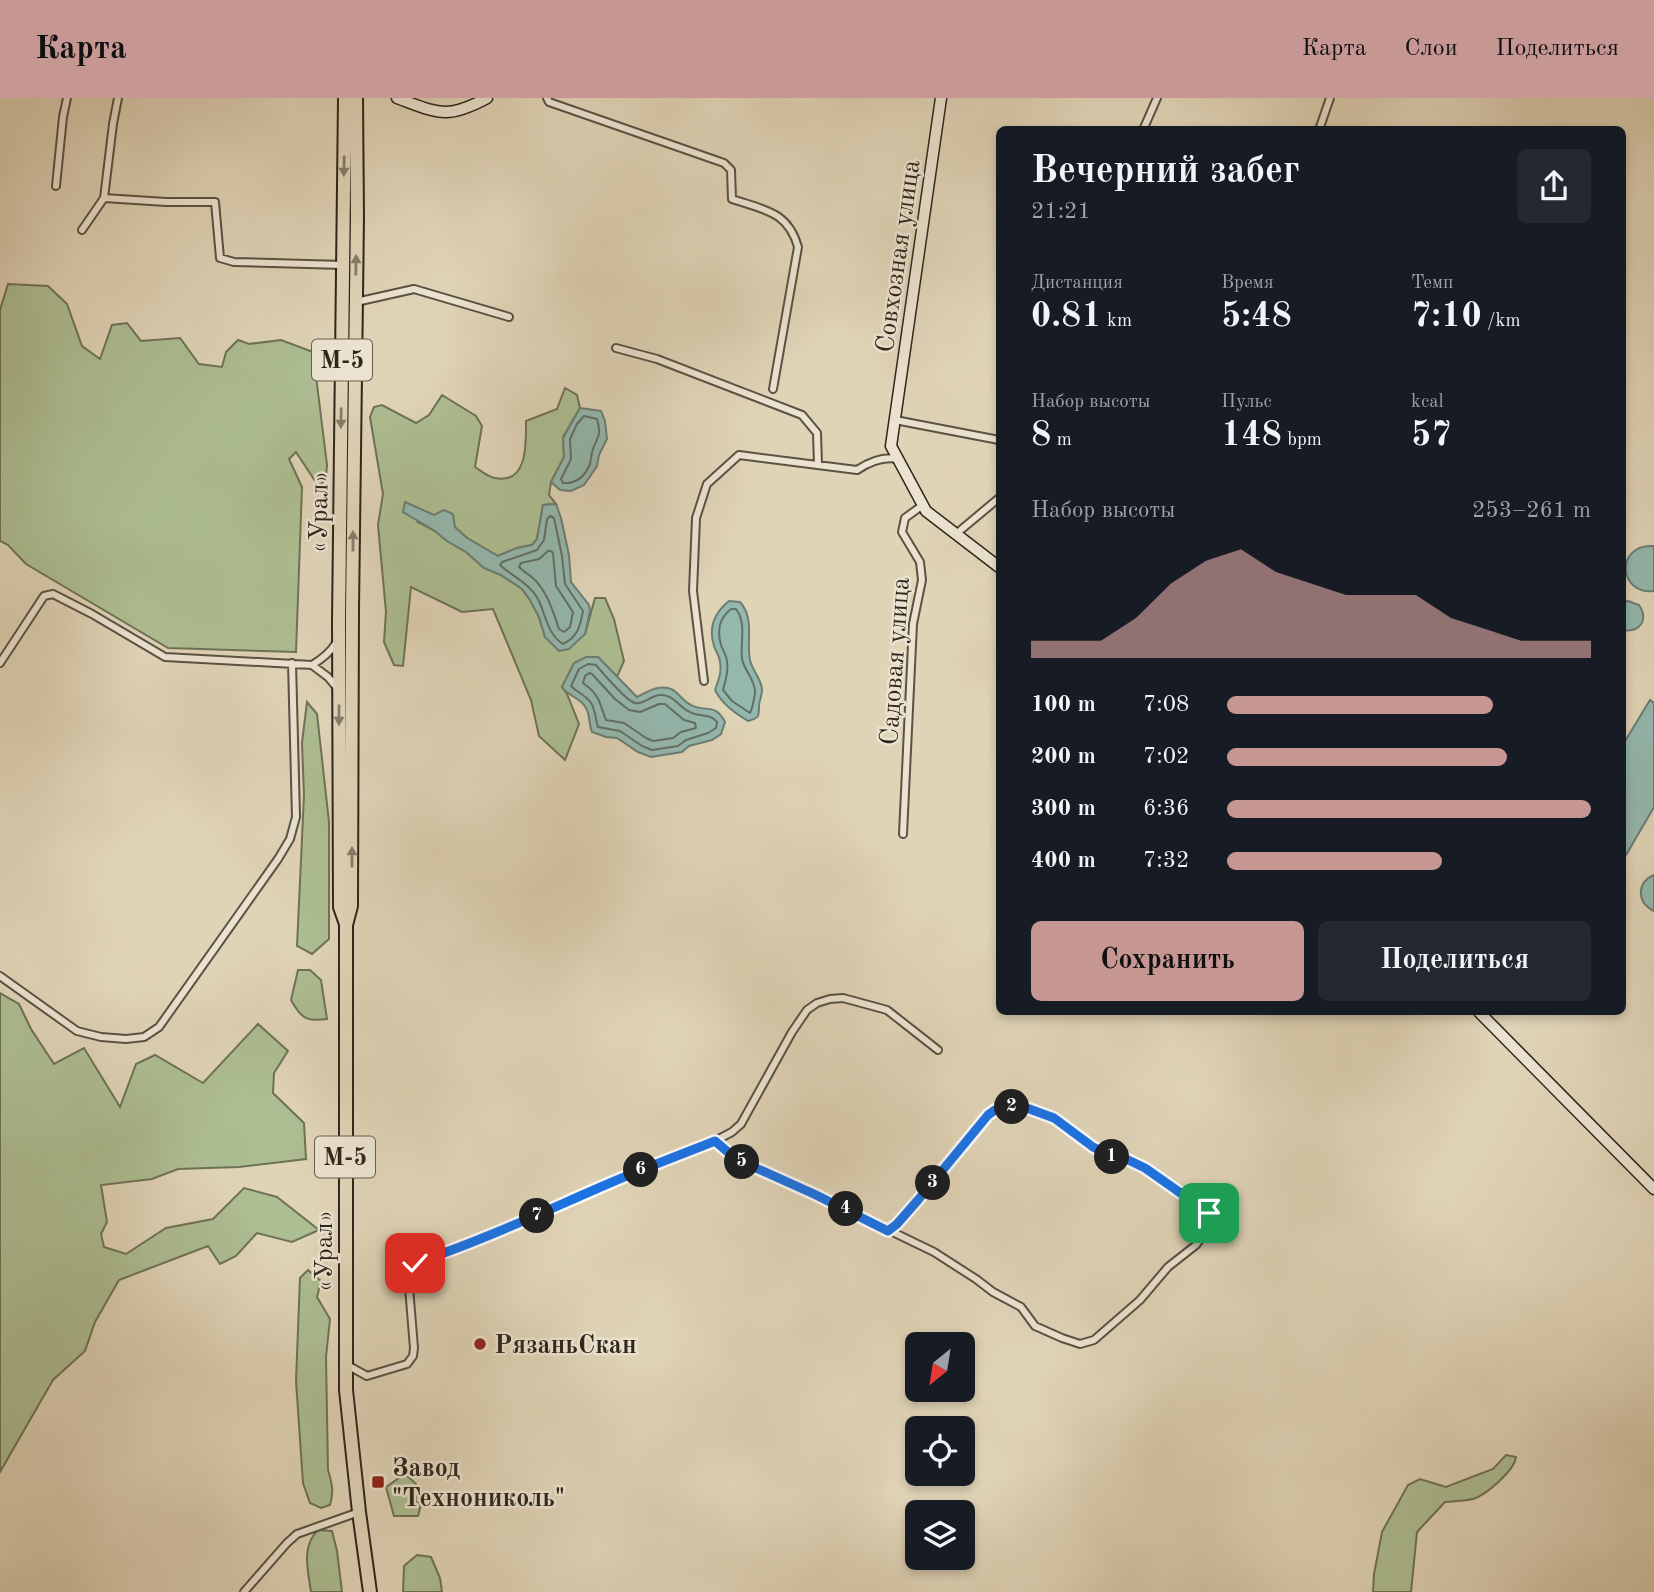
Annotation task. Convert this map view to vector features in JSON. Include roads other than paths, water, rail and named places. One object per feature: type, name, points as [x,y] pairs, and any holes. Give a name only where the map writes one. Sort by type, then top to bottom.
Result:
[{"type":"highway","name":"«Урал»","points":[[345,98],[339,690],[340,907],[346,925]]},
{"type":"highway","name":"«Урал»","points":[[358,101],[351,906],[346,925],[346,1390],[370,1592]]},
{"type":"street","points":[[56,186],[66,98]]},
{"type":"street","points":[[82,230],[104,198],[118,98]]},
{"type":"street","points":[[397,98],[449,113],[487,98]]},
{"type":"street","points":[[547,98],[549,102],[724,163],[731,170],[732,199],[778,215],[794,232],[798,247],[773,389]]},
{"type":"street","name":"Совхозная улица","points":[[898,459],[891,446],[941,98]]},
{"type":"street","points":[[1145,126],[1157,98]]},
{"type":"street","points":[[1320,126],[1330,98]]},
{"type":"street","points":[[104,198],[215,202],[220,258],[234,262],[343,265]]},
{"type":"street","points":[[355,302],[414,289],[509,317]]},
{"type":"street","points":[[616,348],[657,359],[802,415],[817,433],[818,465]]},
{"type":"street","points":[[895,421],[996,439]]},
{"type":"street","points":[[704,681],[693,591],[696,518],[707,484],[740,455],[857,470],[871,461],[898,459],[926,511],[996,565]]},
{"type":"street","points":[[956,534],[996,501]]},
{"type":"street","name":"Садовая улица","points":[[903,834],[913,624],[922,580],[920,562],[902,532],[905,518],[923,505]]},
{"type":"street","points":[[0,663],[44,596],[53,594],[165,657],[312,665],[339,690]]},
{"type":"street","points":[[312,665],[332,650],[339,639]]},
{"type":"street","points":[[0,976],[77,1031],[126,1040],[144,1037],[159,1027],[290,839],[296,817],[292,663]]},
{"type":"street","points":[[346,1364],[367,1376],[407,1364],[414,1348],[408,1275],[415,1263],[495,1234],[732,1132],[741,1124],[792,1032],[807,1010],[817,1003],[843,998],[887,1010],[938,1049]]},
{"type":"street","points":[[1482,1015],[1654,1189]]},
{"type":"street","points":[[715,1141],[736,1159],[814,1194],[888,1231],[934,1252],[993,1292],[1021,1307],[1035,1326],[1080,1343],[1094,1340],[1140,1300],[1168,1267],[1196,1245],[1213,1222],[1213,1217],[1145,1168],[1093,1147],[1054,1118],[1024,1107],[1002,1108],[988,1115],[897,1224],[888,1231]]},
{"type":"street","points":[[244,1592],[297,1534],[359,1512]]},
{"type":"water","points":[[580,408],[601,411],[607,439],[597,466],[584,485],[571,491],[560,490],[551,482],[564,457],[563,438]]},
{"type":"water","points":[[405,502],[434,515],[444,510],[453,514],[455,527],[467,538],[498,556],[532,545],[537,539],[543,505],[556,504],[569,555],[571,582],[589,605],[585,634],[569,649],[559,651],[545,637],[539,617],[522,589],[484,568],[466,552],[403,512]]},
{"type":"water","points":[[1654,546],[1654,591],[1642,590],[1628,579],[1627,561],[1639,548]]},
{"type":"water","points":[[729,601],[740,602],[745,609],[749,623],[750,660],[762,686],[758,715],[748,721],[725,704],[715,690],[720,666],[712,639],[712,627],[719,610]]},
{"type":"water","points":[[1626,601],[1639,605],[1642,611],[1643,620],[1634,629],[1626,630]]},
{"type":"water","points":[[586,657],[598,657],[637,697],[655,689],[670,688],[691,705],[714,710],[725,722],[721,734],[712,740],[689,746],[682,752],[651,757],[617,738],[592,732],[585,706],[562,687],[574,663]]},
{"type":"water","points":[[1650,700],[1654,703],[1654,807],[1626,855],[1626,739]]},
{"type":"water","points":[[1654,875],[1654,911],[1644,903],[1641,893],[1644,883]]},
{"type":"place","name":"РязаньСкан","points":[[480,1344]]},
{"type":"place","name":"Завод \"Технониколь\"","points":[[378,1482]]}]
